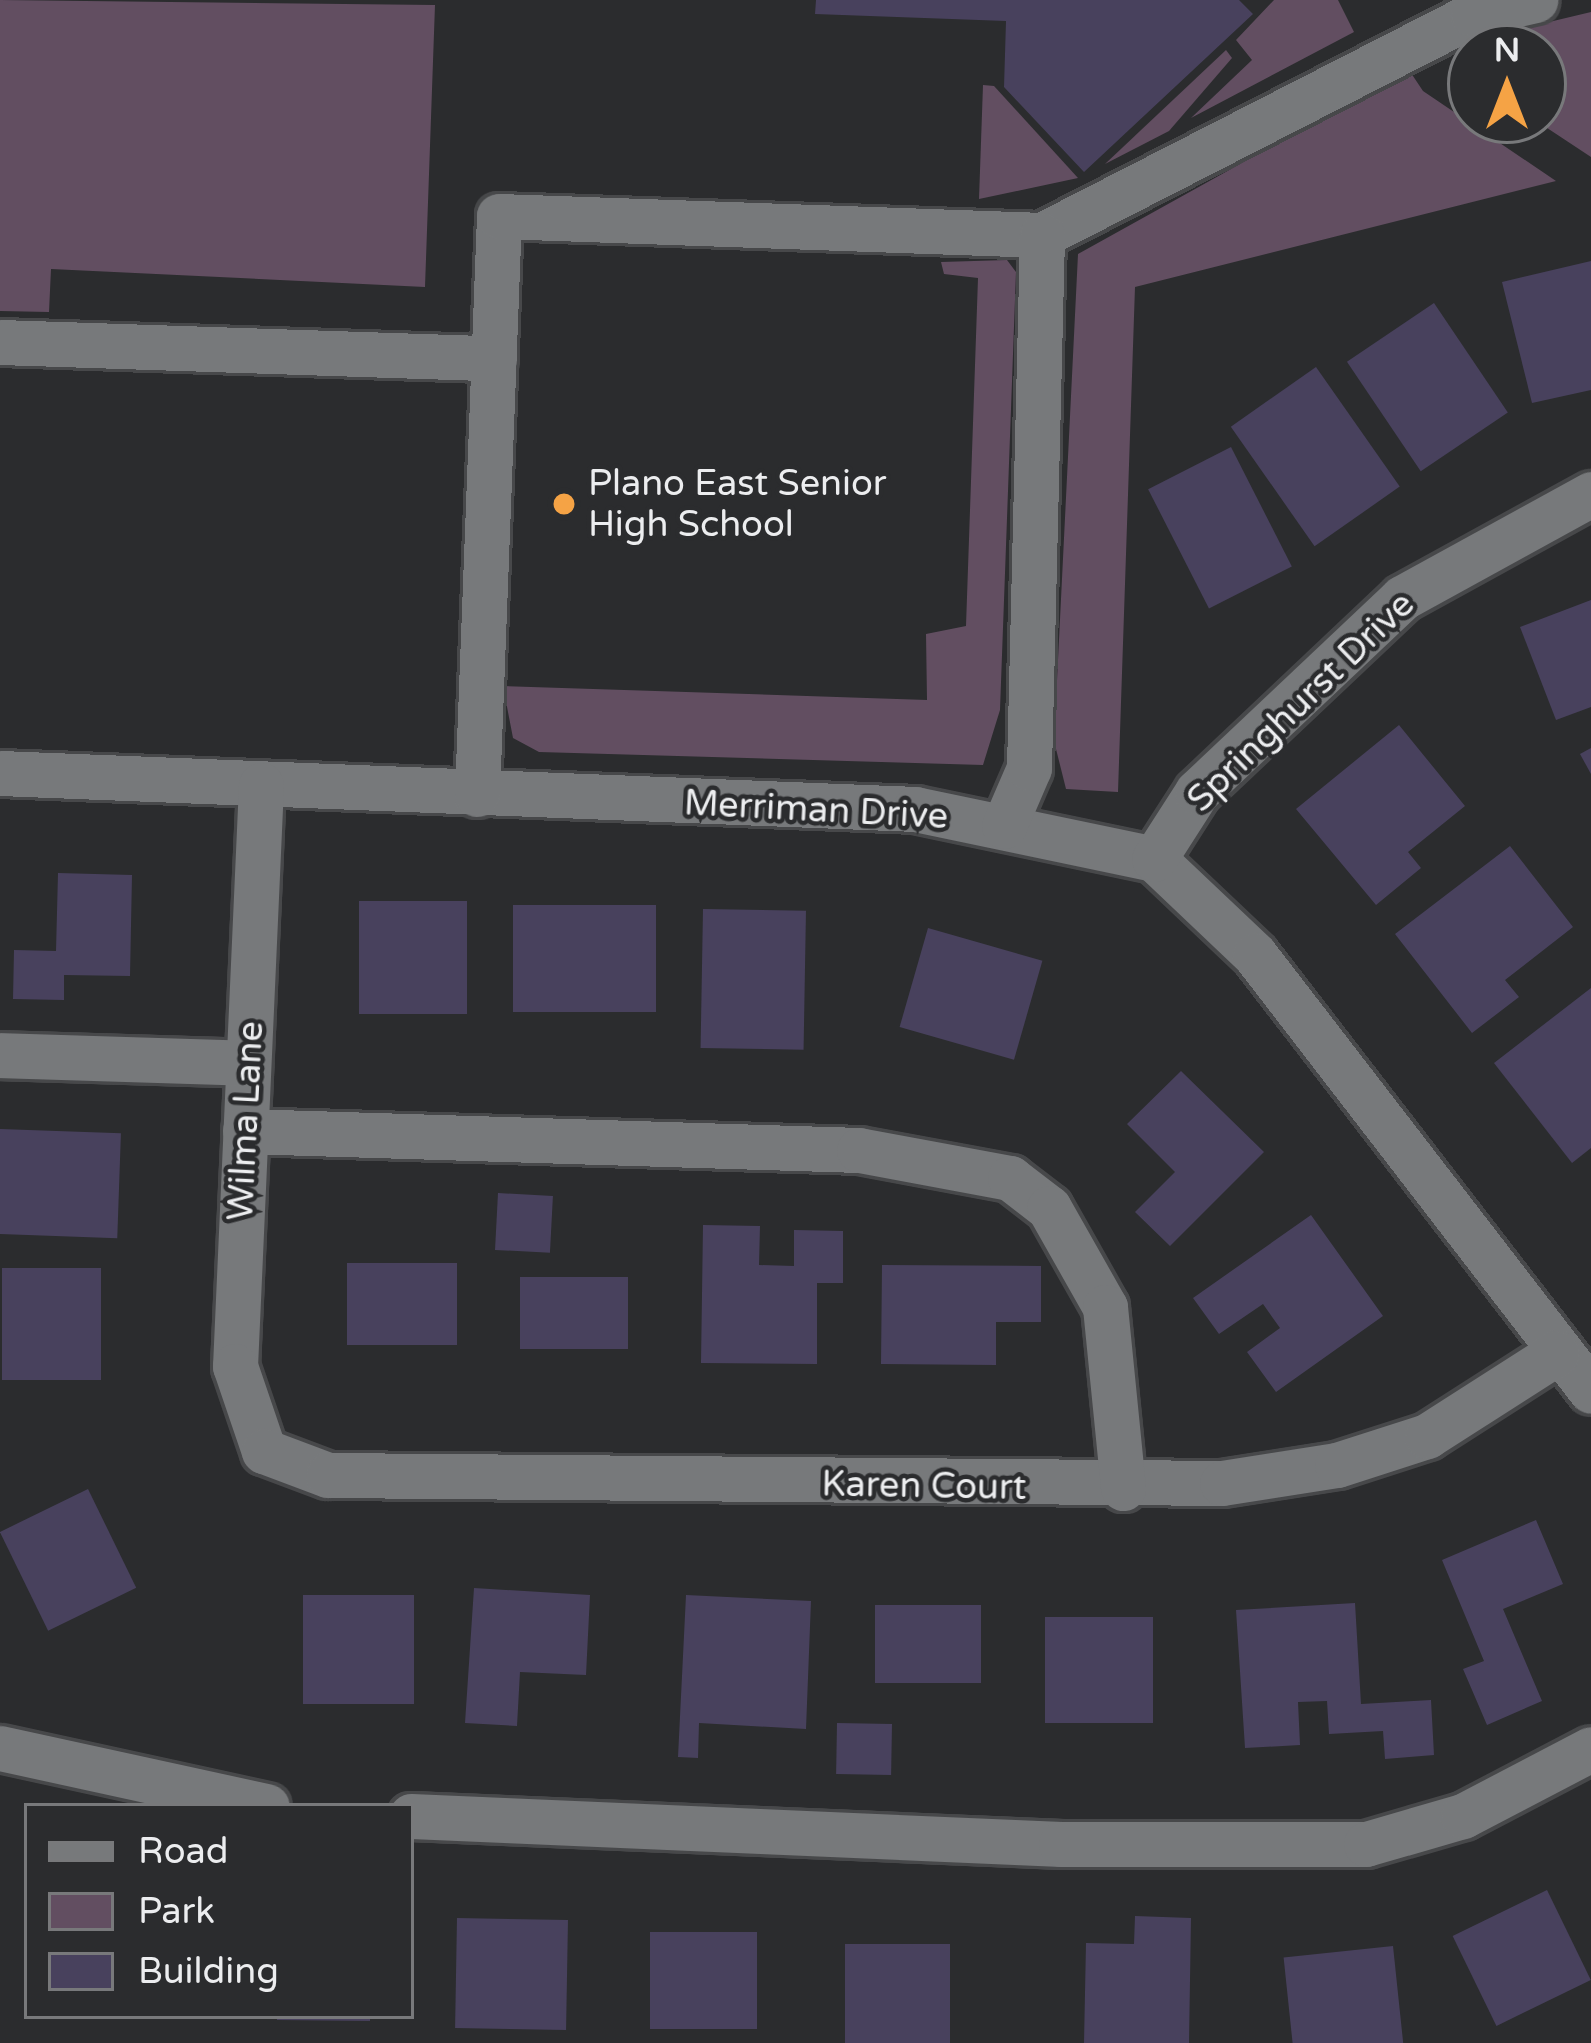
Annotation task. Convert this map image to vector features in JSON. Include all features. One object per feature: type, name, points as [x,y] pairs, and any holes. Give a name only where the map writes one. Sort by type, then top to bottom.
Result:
[{"type":"street","points":[[477,794],[499,216],[1042,235],[1473,14],[1535,0]]},
{"type":"street","points":[[1004,826],[1029,768],[1042,235]]},
{"type":"street","points":[[0,342],[494,358]]},
{"type":"street","name":"Springhurst Drive","points":[[1154,859],[1197,792],[1402,598],[1591,494]]},
{"type":"street","name":"Merriman Drive","points":[[0,773],[915,809],[1154,859]]},
{"type":"street","name":"Wilma Lane","points":[[261,785],[235,1366],[264,1451]]},
{"type":"street","points":[[1154,859],[1256,955],[1557,1353],[1591,1391]]},
{"type":"street","points":[[0,1054],[248,1063]]},
{"type":"street","points":[[245,1131],[859,1150],[1010,1178],[1048,1208],[1106,1307],[1123,1488]]},
{"type":"street","name":"Karen Court","points":[[264,1451],[328,1475],[1123,1488],[1337,1465],[1427,1436],[1557,1353]]},
{"type":"street","points":[[0,1748],[253,1803]]},
{"type":"street","points":[[414,1816],[1061,1844],[1366,1844],[1463,1816],[1591,1749]]},
{"type":"green space","points":[[0,0],[435,5],[425,287],[51,269],[49,312],[0,311]]},
{"type":"green space","points":[[1274,0],[1338,0],[1354,32],[1191,118],[1252,60],[1236,40]]},
{"type":"green space","points":[[1591,12],[1591,157],[1567,141],[1567,24],[1541,24]]},
{"type":"green space","points":[[1226,50],[1232,58],[1169,131],[1105,164]]},
{"type":"green space","points":[[1409,70],[1423,91],[1447,107],[1447,144],[1501,144],[1556,181],[1135,287],[1118,792],[1066,789],[1054,741],[1078,254]]},
{"type":"green space","points":[[983,85],[994,86],[1078,178],[979,199]]},
{"type":"green space","points":[[1007,260],[1016,272],[1000,710],[983,765],[539,752],[513,738],[503,686],[927,700],[926,634],[966,626],[978,278],[944,274],[941,262]]},
{"type":"building","points":[[816,0],[1239,0],[1253,14],[1084,172],[1004,87],[1006,21],[815,14]]},
{"type":"building","points":[[1591,261],[1591,390],[1532,403],[1502,282]]},
{"type":"building","points":[[1434,303],[1508,412],[1421,471],[1347,362]]},
{"type":"building","points":[[1316,367],[1400,487],[1315,546],[1231,427]]},
{"type":"building","points":[[1231,447],[1292,566],[1209,609],[1148,489]]},
{"type":"building","points":[[1591,600],[1591,707],[1556,720],[1520,627]]},
{"type":"building","points":[[1399,725],[1465,806],[1408,852],[1421,868],[1376,905],[1296,809]]},
{"type":"building","points":[[1591,748],[1591,774],[1580,754]]},
{"type":"building","points":[[1510,846],[1573,927],[1505,980],[1519,997],[1472,1033],[1395,934]]},
{"type":"building","points":[[58,873],[132,875],[130,976],[64,975],[64,1000],[13,999],[14,950],[56,951]]},
{"type":"building","points":[[359,901],[467,901],[467,1014],[359,1014]]},
{"type":"building","points":[[513,905],[656,905],[656,1012],[513,1012]]},
{"type":"building","points":[[703,909],[806,911],[804,1050],[701,1048]]},
{"type":"building","points":[[928,928],[1042,961],[1014,1060],[900,1027]]},
{"type":"building","points":[[1591,988],[1591,1148],[1572,1163],[1494,1063]]},
{"type":"building","points":[[1181,1071],[1264,1152],[1170,1246],[1135,1212],[1175,1172],[1127,1124]]},
{"type":"building","points":[[0,1129],[121,1133],[117,1238],[0,1234]]},
{"type":"building","points":[[498,1193],[553,1196],[550,1253],[495,1250]]},
{"type":"building","points":[[1311,1215],[1383,1316],[1276,1392],[1247,1352],[1280,1328],[1263,1304],[1219,1334],[1193,1298]]},
{"type":"building","points":[[703,1225],[760,1226],[759,1265],[794,1266],[794,1230],[843,1231],[843,1283],[817,1283],[817,1364],[701,1363]]},
{"type":"building","points":[[347,1263],[457,1263],[457,1345],[347,1345]]},
{"type":"building","points":[[882,1265],[1041,1266],[1041,1322],[996,1322],[996,1365],[881,1364]]},
{"type":"building","points":[[2,1268],[101,1268],[101,1380],[2,1380]]},
{"type":"building","points":[[520,1277],[628,1277],[628,1349],[520,1349]]},
{"type":"building","points":[[88,1489],[136,1588],[48,1631],[0,1532]]},
{"type":"building","points":[[1536,1520],[1563,1584],[1503,1609],[1542,1701],[1487,1725],[1463,1669],[1484,1661],[1442,1560]]},
{"type":"building","points":[[474,1588],[590,1595],[586,1675],[520,1672],[517,1726],[465,1723]]},
{"type":"building","points":[[303,1595],[414,1595],[414,1704],[303,1704]]},
{"type":"building","points":[[686,1595],[811,1601],[806,1729],[699,1723],[698,1758],[678,1757]]},
{"type":"building","points":[[1355,1603],[1361,1704],[1431,1700],[1434,1755],[1385,1759],[1383,1731],[1329,1734],[1327,1701],[1298,1702],[1300,1745],[1245,1748],[1236,1610]]},
{"type":"building","points":[[875,1605],[981,1605],[981,1683],[875,1683]]},
{"type":"building","points":[[1045,1617],[1153,1617],[1153,1723],[1045,1723]]},
{"type":"building","points":[[837,1723],[892,1724],[891,1775],[836,1774]]},
{"type":"building","points":[[1547,1890],[1591,1980],[1496,2026],[1453,1936]]},
{"type":"building","points":[[1135,1916],[1191,1918],[1189,2043],[1084,2043],[1086,1943],[1134,1944]]},
{"type":"building","points":[[457,1918],[568,1920],[566,2030],[455,2028]]},
{"type":"building","points":[[650,1932],[757,1932],[757,2029],[650,2029]]},
{"type":"building","points":[[845,1944],[950,1944],[950,2043],[845,2043]]},
{"type":"building","points":[[1393,1946],[1403,2043],[1293,2043],[1284,1957]]},
{"type":"building","points":[[370,2019],[370,2021],[277,2020]]},
{"type":"place","name":"Plano East Senior High School","points":[[564,504]]}]
